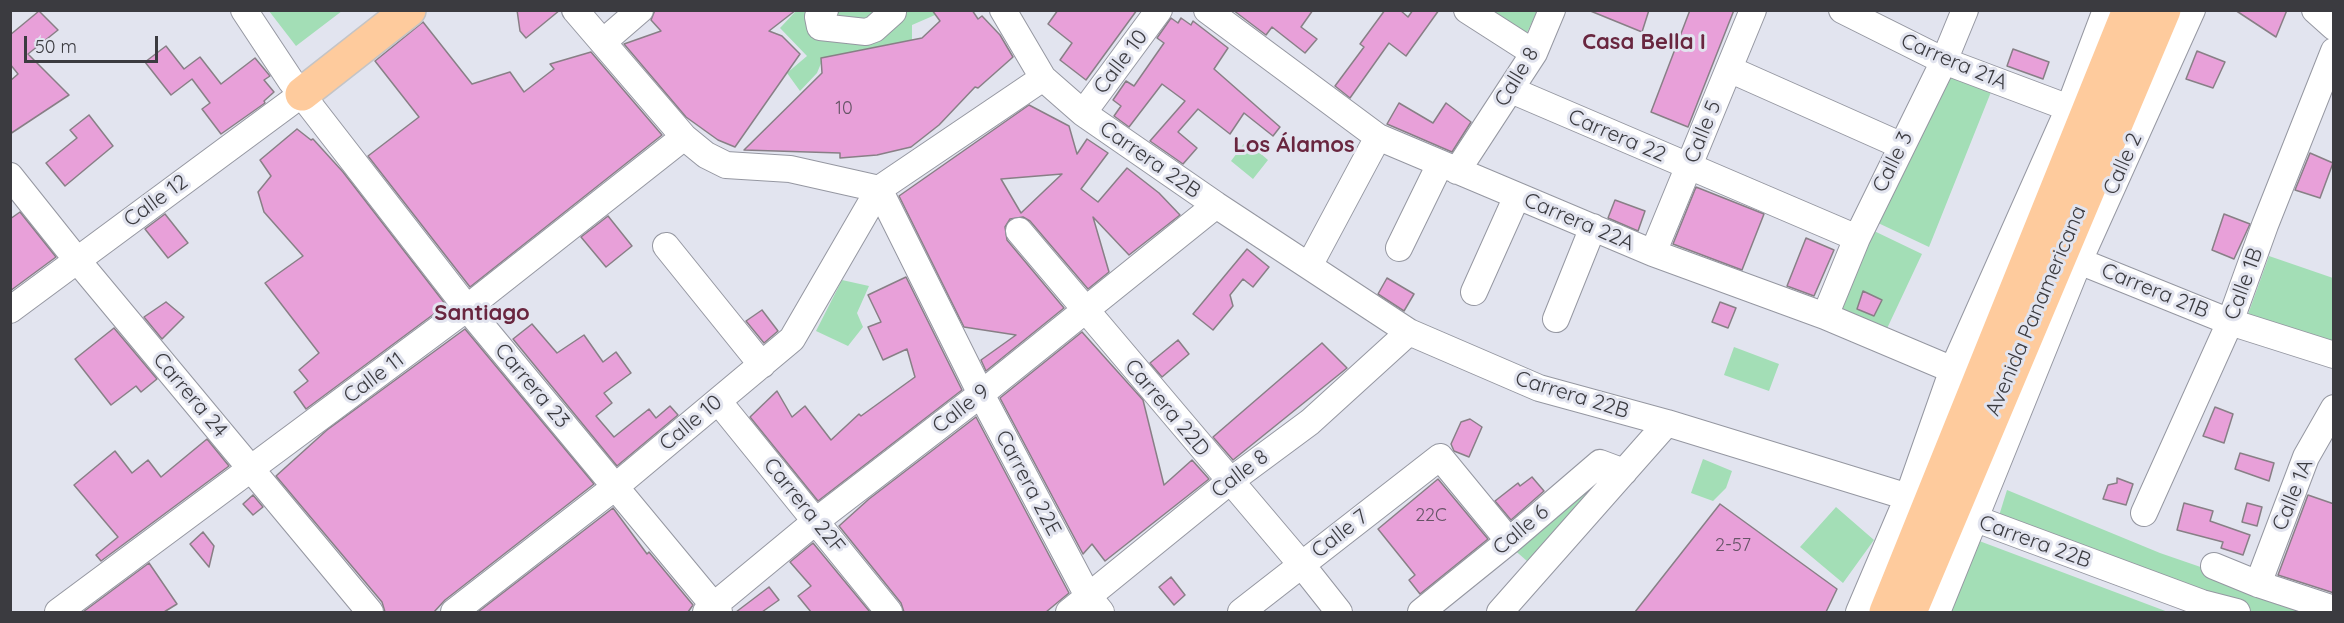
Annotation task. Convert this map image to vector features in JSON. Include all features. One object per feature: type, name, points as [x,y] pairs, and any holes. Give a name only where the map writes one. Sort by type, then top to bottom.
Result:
[{"type":"main road","points":[[297,87],[380,10]]},
{"type":"main road","points":[[297,87],[409,10]]},
{"type":"main road","name":"Avenida Panamericana","points":[[1910,612],[1941,509],[1966,375],[2129,10]]},
{"type":"main road","name":"Avenida Panamericana","points":[[1886,612],[1941,509],[2163,10]]},
{"type":"street","name":"Carrera 23","points":[[244,10],[297,87],[467,308],[713,610]]},
{"type":"street","points":[[575,10],[684,137],[706,154],[726,165],[790,170],[879,189]]},
{"type":"street","points":[[603,42],[640,10]]},
{"type":"street","points":[[825,10],[818,17],[820,27],[866,32],[874,29],[893,12]]},
{"type":"street","name":"Carrera 22B","points":[[1003,10],[1043,78],[1083,113],[1216,206],[1408,332],[1539,388],[1667,423],[1941,509],[2201,608],[2237,612]]},
{"type":"street","name":"Calle 10","points":[[1083,113],[1159,10]]},
{"type":"street","name":"Carrera 22A","points":[[1207,10],[1378,137],[1653,253],[1825,316],[1966,375]]},
{"type":"street","points":[[1467,10],[1534,53]]},
{"type":"street","name":"Calle 8","points":[[1399,248],[1449,168],[1510,90],[1534,53],[1552,10]]},
{"type":"street","name":"Calle 5","points":[[1653,253],[1753,10]]},
{"type":"street","name":"Calle 3","points":[[1825,316],[1857,238],[1900,145],[1944,61],[1965,10]]},
{"type":"street","points":[[1966,375],[2106,10]]},
{"type":"street","name":"Calle 2","points":[[1941,509],[2079,261],[2192,10]]},
{"type":"street","points":[[2315,10],[2334,27]]},
{"type":"street","name":"Carrera 21A","points":[[1856,14],[1944,61],[2069,108]]},
{"type":"street","name":"Calle 1B","points":[[2144,513],[2230,322],[2265,225],[2334,51]]},
{"type":"street","points":[[1729,69],[1900,145]]},
{"type":"street","name":"Calle 10","points":[[454,612],[615,487],[792,339],[806,319],[879,189],[1043,78]]},
{"type":"street","name":"Calle 12","points":[[10,310],[297,87]]},
{"type":"street","name":"Carrera 22","points":[[1510,90],[1857,238]]},
{"type":"street","name":"Calle 11","points":[[58,612],[253,470],[467,308],[684,137]]},
{"type":"street","points":[[1309,266],[1378,137]]},
{"type":"street","name":"Carrera 24","points":[[10,176],[76,260],[370,612]]},
{"type":"street","name":"Carrera 22E","points":[[879,189],[1086,607]]},
{"type":"street","points":[[1474,292],[1517,196]]},
{"type":"street","name":"Calle 9","points":[[713,610],[816,521],[981,394],[1216,206]]},
{"type":"street","points":[[1556,319],[1593,227]]},
{"type":"street","name":"Carrera 22D","points":[[1019,231],[1339,612]]},
{"type":"street","points":[[666,246],[762,365]]},
{"type":"street","name":"Carrera 21B","points":[[2079,261],[2230,322],[2333,353]]},
{"type":"street","name":"Calle 8","points":[[1086,607],[1229,482],[1310,422],[1408,332]]},
{"type":"street","name":"Carrera 22F","points":[[718,401],[889,612]]},
{"type":"street","name":"Calle 1A","points":[[2258,584],[2306,457],[2334,408]]},
{"type":"street","points":[[1500,612],[1667,423]]},
{"type":"street","name":"Calle 7","points":[[1241,612],[1440,457],[1509,541]]},
{"type":"street","name":"Calle 6","points":[[1421,612],[1600,463],[1624,472]]},
{"type":"street","points":[[1859,612],[1941,509]]},
{"type":"street","points":[[1937,612],[1941,509]]},
{"type":"street","points":[[2214,566],[2258,584],[2334,609]]},
{"type":"green space","points":[[932,10],[935,15],[912,25],[912,40],[822,61],[817,73],[800,91],[787,73],[807,56],[780,28],[796,11]]},
{"type":"green space","points":[[269,11],[342,11],[296,46]]},
{"type":"green space","points":[[1487,11],[1537,11],[1526,35]]},
{"type":"green space","points":[[1944,61],[1991,92],[1929,247],[1876,222]]},
{"type":"green space","points":[[1246,141],[1268,160],[1253,179],[1231,161]]},
{"type":"green space","points":[[1872,230],[1922,254],[1883,337],[1833,313]]},
{"type":"green space","points":[[2269,256],[2333,278],[2334,342],[2247,317]]},
{"type":"green space","points":[[842,280],[869,286],[857,313],[863,327],[848,346],[816,331]]},
{"type":"green space","points":[[1734,347],[1779,364],[1769,391],[1724,375]]},
{"type":"green space","points":[[1703,459],[1732,471],[1726,488],[1713,501],[1691,493]]},
{"type":"green space","points":[[1600,473],[1608,474],[1535,568],[1511,547]]},
{"type":"green space","points":[[2007,490],[2160,553],[2331,612],[2236,612],[1998,519]]},
{"type":"green space","points":[[1836,507],[1874,540],[1843,583],[1800,547]]},
{"type":"green space","points":[[1974,539],[2168,612],[1945,612]]},
{"type":"building","points":[[517,10],[560,10],[526,38],[520,31]]},
{"type":"building","points":[[655,10],[796,10],[769,31],[782,36],[800,54],[735,147],[718,140],[686,117],[624,44],[661,31],[651,20]]},
{"type":"building","points":[[932,10],[972,10],[978,19],[982,16],[1000,35],[1013,57],[978,88],[975,87],[939,125],[911,147],[877,155],[840,158],[840,153],[744,150],[822,73],[821,58],[922,38],[940,21]]},
{"type":"building","points":[[1058,10],[1137,10],[1086,80],[1060,60],[1072,43],[1048,24]]},
{"type":"building","points":[[1233,10],[1313,10],[1301,27],[1317,39],[1305,53],[1272,27],[1266,35]]},
{"type":"building","points":[[1385,10],[1400,10],[1408,17],[1413,10],[1439,10],[1406,56],[1389,43],[1350,98],[1335,86],[1364,47],[1360,44]]},
{"type":"building","points":[[1588,10],[1649,10],[1642,32]]},
{"type":"building","points":[[1690,10],[1734,10],[1688,127],[1651,112]]},
{"type":"building","points":[[2235,10],[2287,10],[2276,37]]},
{"type":"building","points":[[39,11],[58,30],[28,54],[69,95],[10,134],[10,81],[18,74],[10,64],[10,35]]},
{"type":"building","points":[[1171,18],[1178,23],[1181,18],[1191,25],[1193,21],[1228,48],[1214,69],[1280,127],[1273,136],[1244,113],[1230,134],[1198,109],[1178,132],[1197,148],[1183,164],[1150,141],[1185,101],[1162,84],[1129,127],[1114,116],[1121,106],[1113,100],[1126,81],[1134,86],[1164,43],[1157,38]]},
{"type":"building","points":[[423,22],[472,84],[510,72],[524,92],[554,69],[550,64],[591,52],[662,135],[470,287],[368,156],[419,117],[375,61]]},
{"type":"building","points":[[166,46],[184,69],[200,57],[221,84],[255,58],[270,76],[264,80],[274,92],[264,101],[265,103],[221,134],[202,109],[210,103],[192,79],[171,95],[145,62]]},
{"type":"building","points":[[2013,49],[2049,62],[2043,79],[2007,66]]},
{"type":"building","points":[[2197,51],[2225,62],[2213,88],[2186,79]]},
{"type":"building","points":[[1399,103],[1433,123],[1446,103],[1471,122],[1452,152],[1387,124]]},
{"type":"building","points":[[1029,105],[1069,126],[1077,154],[1087,139],[1108,153],[1081,189],[1098,202],[1127,168],[1159,193],[1180,215],[1129,255],[1093,217],[1109,272],[1088,289],[1030,221],[1023,217],[1010,219],[1005,227],[1007,240],[1064,308],[986,371],[981,360],[1016,335],[964,327],[899,196]],"holes":[[[1062,174],[1021,213],[1001,179]]]},
{"type":"building","points":[[89,115],[113,146],[65,186],[46,163],[77,138],[70,130]]},
{"type":"building","points":[[297,129],[311,140],[313,139],[343,172],[446,305],[306,409],[294,392],[308,381],[299,370],[319,353],[265,283],[303,256],[264,212],[258,192],[271,176],[260,160]]},
{"type":"building","points":[[2310,153],[2333,163],[2320,198],[2295,190]]},
{"type":"building","points":[[1696,187],[1764,214],[1742,270],[1673,244]]},
{"type":"building","points":[[1615,200],[1645,211],[1638,231],[1608,218]]},
{"type":"building","points":[[20,212],[56,257],[10,291],[10,219]]},
{"type":"building","points":[[165,214],[188,243],[168,258],[145,229]]},
{"type":"building","points":[[2224,214],[2250,224],[2234,259],[2212,250]]},
{"type":"building","points":[[608,216],[632,246],[606,267],[581,237]]},
{"type":"building","points":[[1806,238],[1834,250],[1814,296],[1787,286]]},
{"type":"building","points":[[1247,249],[1269,267],[1253,287],[1243,279],[1230,295],[1233,306],[1213,330],[1193,314]]},
{"type":"building","points":[[906,277],[962,390],[818,501],[750,417],[777,391],[792,417],[805,406],[831,440],[859,414],[861,416],[915,377],[907,349],[883,360],[868,327],[881,322],[868,295]]},
{"type":"building","points":[[1387,278],[1414,294],[1404,311],[1378,294]]},
{"type":"building","points":[[1863,291],[1882,300],[1874,316],[1857,309]]},
{"type":"building","points":[[166,302],[184,317],[162,339],[144,317]]},
{"type":"building","points":[[1720,302],[1736,308],[1728,328],[1712,322]]},
{"type":"building","points":[[762,310],[778,331],[764,343],[746,321]]},
{"type":"building","points":[[532,324],[557,353],[584,335],[603,362],[616,352],[631,373],[604,393],[612,403],[596,416],[614,437],[649,409],[656,418],[670,406],[678,415],[617,466],[513,339]]},
{"type":"building","points":[[114,328],[157,379],[141,392],[136,386],[111,405],[75,359]]},
{"type":"building","points":[[465,329],[594,484],[445,600],[434,612],[385,612],[382,602],[276,476],[327,430]]},
{"type":"building","points":[[1082,332],[1143,400],[1164,485],[1192,460],[1209,479],[1105,561],[1092,544],[1083,554],[1000,398]]},
{"type":"building","points":[[1178,340],[1189,354],[1162,377],[1150,363]]},
{"type":"building","points":[[1322,343],[1347,368],[1233,460],[1213,437]]},
{"type":"building","points":[[2215,407],[2233,414],[2224,443],[2203,436]]},
{"type":"building","points":[[976,417],[1069,593],[1046,612],[904,612],[901,603],[839,526],[869,499]]},
{"type":"building","points":[[1470,419],[1482,427],[1469,457],[1454,451],[1451,444],[1461,422]]},
{"type":"building","points":[[207,439],[229,466],[101,561],[96,555],[118,537],[74,485],[115,451],[132,473],[148,460],[161,477]]},
{"type":"building","points":[[2240,453],[2274,463],[2269,481],[2235,469]]},
{"type":"building","points":[[1532,477],[1544,491],[1511,520],[1495,501],[1518,483],[1520,486]]},
{"type":"building","points":[[2117,478],[2133,484],[2126,505],[2103,499],[2108,485],[2117,483]]},
{"type":"building","points":[[1438,479],[1488,539],[1420,594],[1409,580],[1415,575],[1378,529]]},
{"type":"building","points":[[253,495],[263,507],[253,515],[243,504]]},
{"type":"building","points":[[2308,495],[2334,504],[2334,593],[2278,575]]},
{"type":"building","points":[[2184,503],[2213,511],[2210,521],[2250,535],[2243,555],[2221,548],[2223,542],[2177,530]]},
{"type":"building","points":[[2247,503],[2262,507],[2257,526],[2242,522]]},
{"type":"building","points":[[1720,504],[1837,589],[1826,612],[1635,612]]},
{"type":"building","points":[[613,508],[647,554],[649,552],[693,605],[688,612],[478,612]]},
{"type":"building","points":[[203,532],[214,546],[209,567],[190,544]]},
{"type":"building","points":[[813,543],[870,612],[811,612],[798,596],[811,586],[790,562]]},
{"type":"building","points":[[149,563],[177,604],[164,612],[83,612]]},
{"type":"building","points":[[1171,577],[1185,595],[1174,605],[1159,587]]},
{"type":"building","points":[[769,587],[779,600],[762,612],[736,612]]},
{"type":"district","name":"Casa Bella I","points":[[1644,42]]},
{"type":"district","name":"Los Álamos","points":[[1294,145]]},
{"type":"district","name":"Santiago","points":[[482,313]]}]
